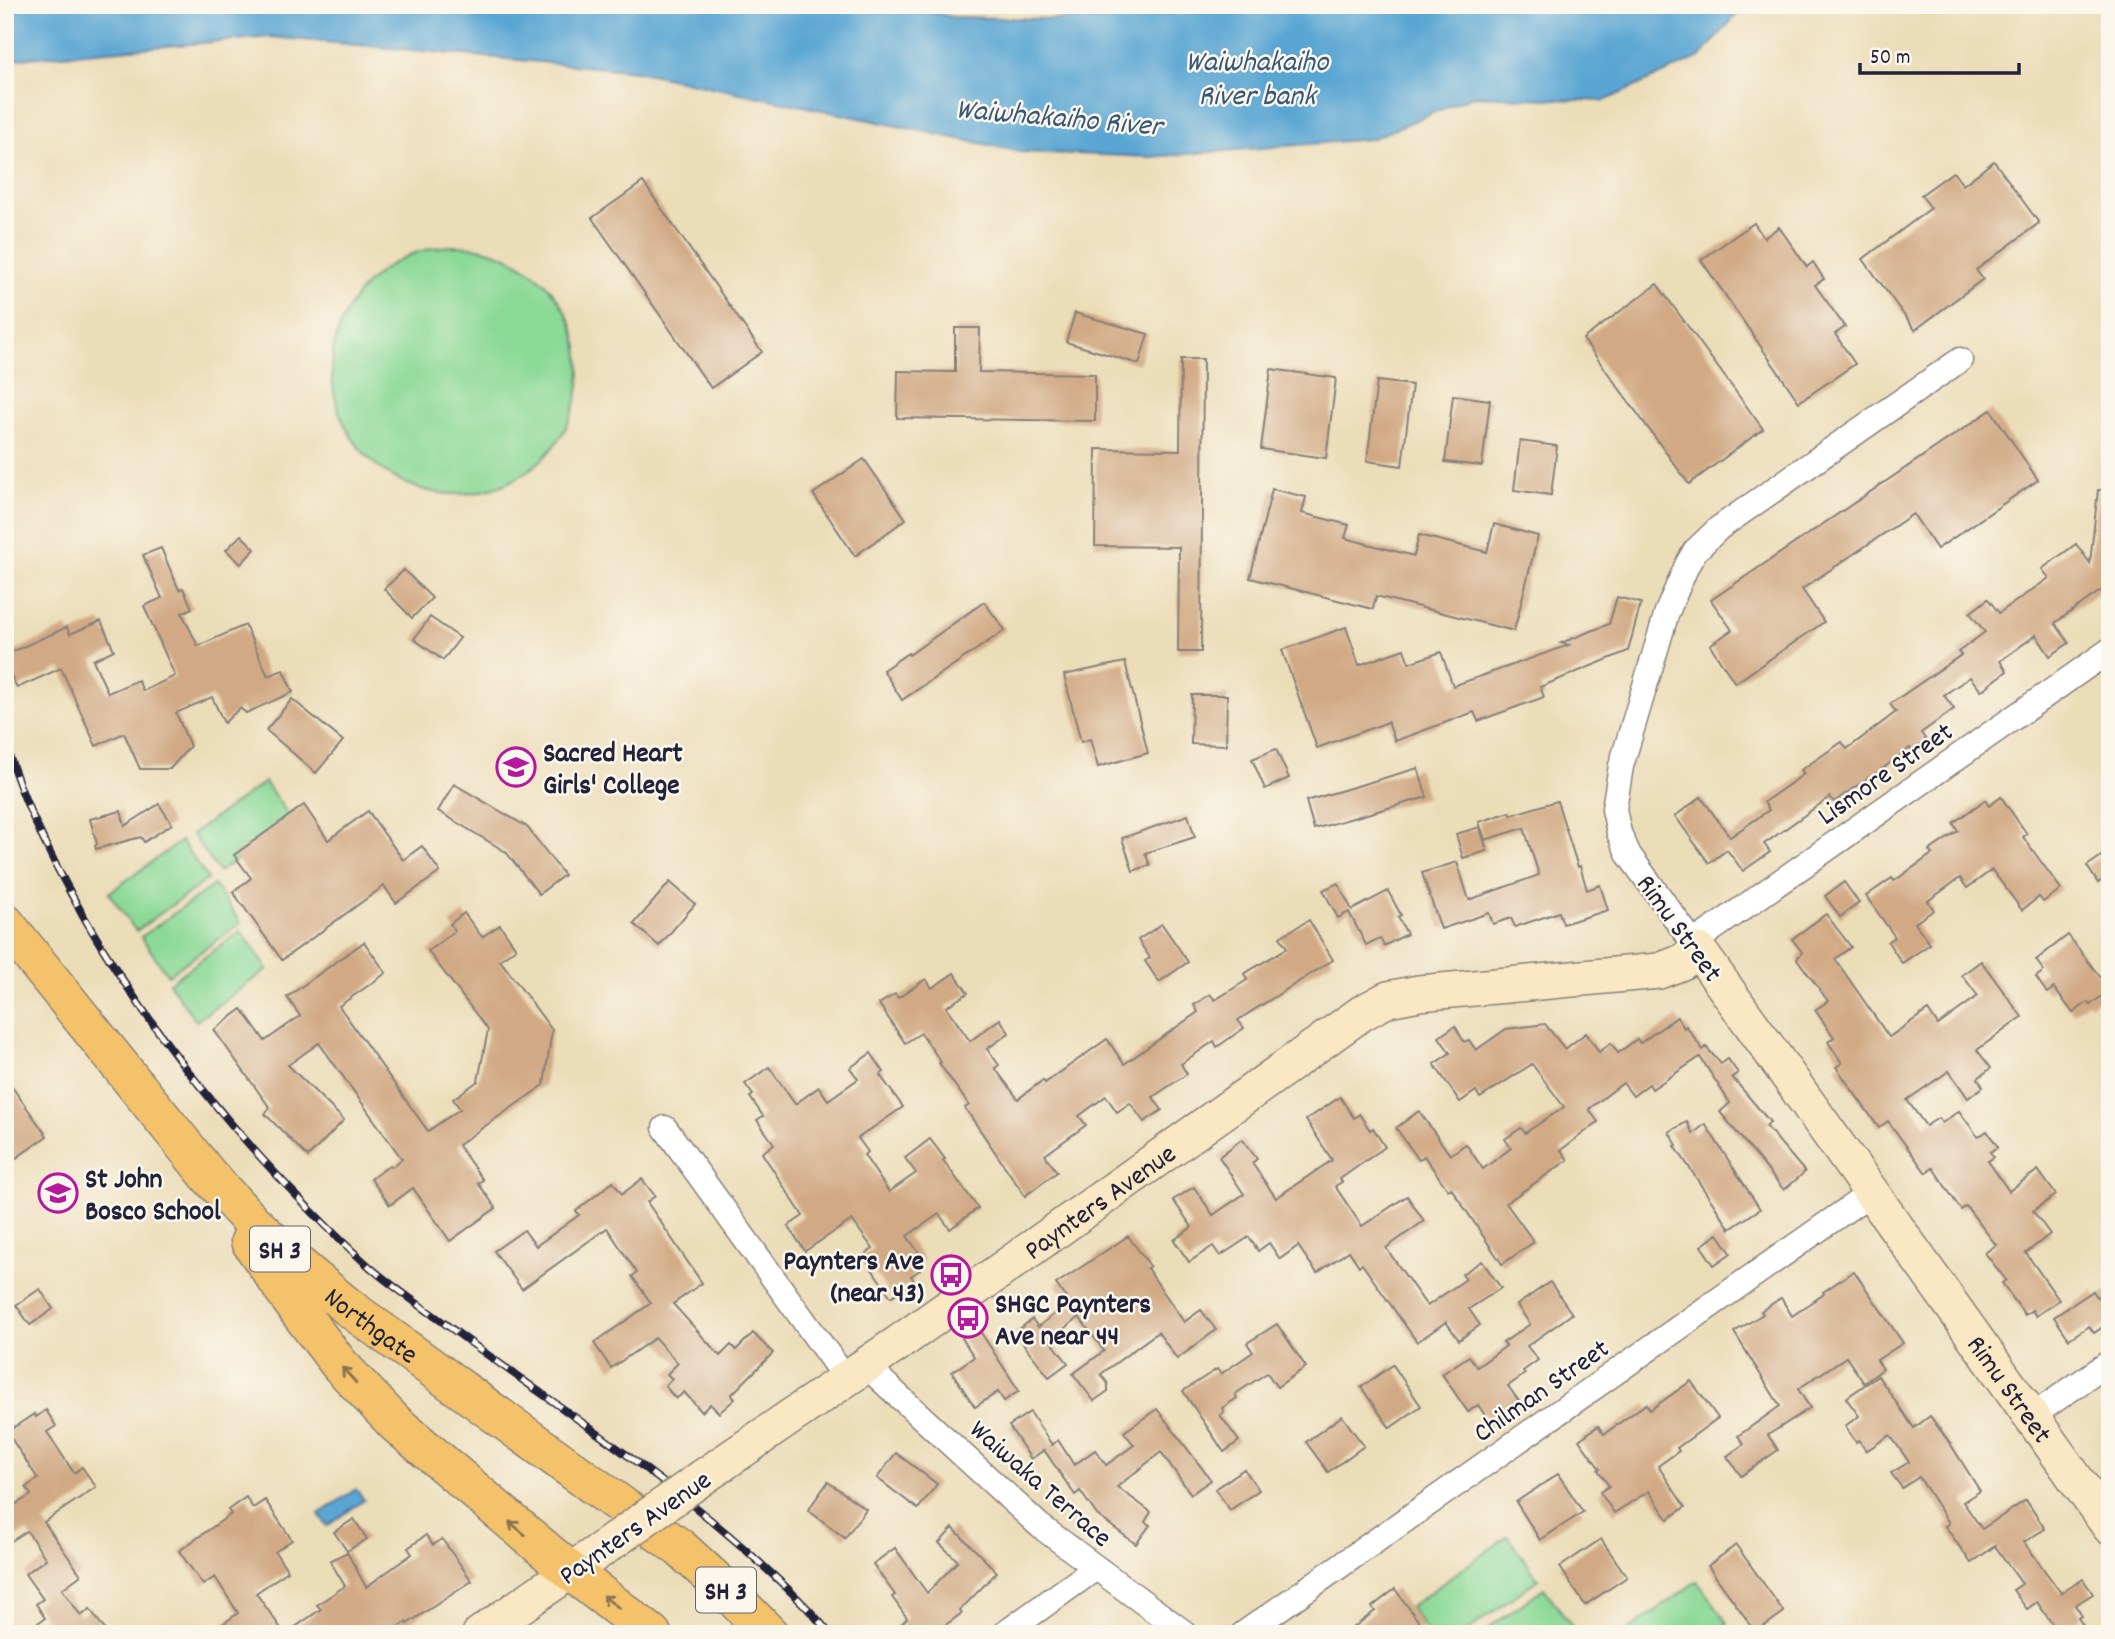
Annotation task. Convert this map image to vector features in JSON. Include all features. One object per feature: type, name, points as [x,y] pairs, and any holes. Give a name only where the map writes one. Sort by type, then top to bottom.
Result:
[{"type":"highway","name":"Northgate","points":[[5,923],[209,1176],[253,1223],[299,1266],[348,1307],[680,1548],[769,1634]]},
{"type":"highway","points":[[209,1176],[261,1259],[340,1365],[367,1394],[423,1448],[570,1571],[652,1634]]},
{"type":"street","name":"Rimu Street","points":[[1960,360],[1719,528],[1695,551],[1667,612],[1659,637],[1621,766],[1614,809],[1619,833],[1629,855],[2110,1527]]},
{"type":"street","name":"Lismore Street","points":[[1696,947],[2110,650]]},
{"type":"street","name":"Paynters Avenue","points":[[480,1634],[1362,1013],[1388,999],[1419,993],[1659,971],[1680,963],[1696,947]]},
{"type":"street","name":"Waiwaka Terrace","points":[[665,1128],[857,1371],[879,1378],[1040,1526],[1186,1634]]},
{"type":"street","name":"Chilman Street","points":[[1243,1634],[1872,1192]]},
{"type":"street","points":[[2032,1416],[2110,1362]]},
{"type":"street","points":[[1004,1634],[1096,1568]]},
{"type":"green space","points":[[456,246],[492,252],[514,261],[534,274],[552,292],[565,312],[574,334],[580,370],[574,406],[565,428],[552,448],[534,466],[514,479],[492,488],[456,494],[420,488],[398,479],[378,466],[360,448],[347,428],[338,406],[332,370],[338,334],[347,312],[360,292],[378,274],[398,261],[420,252]]},
{"type":"green space","points":[[265,782],[292,820],[219,872],[192,834]]},
{"type":"green space","points":[[181,841],[208,879],[136,931],[109,893]]},
{"type":"green space","points":[[214,885],[241,923],[168,975],[141,937]]},
{"type":"green space","points":[[241,931],[268,969],[196,1021],[169,983]]},
{"type":"green space","points":[[1508,1536],[1538,1579],[1463,1634],[1429,1634],[1410,1607]]},
{"type":"green space","points":[[1697,1581],[1728,1624],[1714,1634],[1624,1634]]},
{"type":"green space","points":[[1544,1588],[1575,1631],[1572,1634],[1481,1634]]},
{"type":"water","name":"Waiwhakaiho River bank","points":[[5,5],[905,5],[952,17],[1104,20],[1256,5],[1745,5],[1700,57],[1604,101],[1473,96],[1371,139],[1151,157],[1021,152],[636,71],[271,37],[5,60]]},
{"type":"water","points":[[356,1489],[364,1500],[327,1526],[319,1514]]},
{"type":"building","points":[[1994,161],[2039,223],[1976,270],[1983,279],[1915,330],[1863,259],[1931,208],[1921,195],[1953,172],[1963,185]]},
{"type":"building","points":[[643,182],[762,352],[711,388],[592,218]]},
{"type":"building","points":[[1754,223],[1764,238],[1779,227],[1807,267],[1813,262],[1824,279],[1815,285],[1845,327],[1835,334],[1855,364],[1799,402],[1701,260]]},
{"type":"building","points":[[1657,284],[1763,429],[1689,484],[1583,339]]},
{"type":"building","points":[[1075,313],[1148,334],[1139,364],[1066,342]]},
{"type":"building","points":[[955,328],[980,328],[979,372],[1095,374],[1095,421],[897,418],[898,371],[955,372]]},
{"type":"building","points":[[1181,359],[1203,359],[1201,652],[1178,652],[1179,547],[1095,546],[1096,449],[1180,450]]},
{"type":"building","points":[[1271,369],[1336,378],[1326,458],[1261,449]]},
{"type":"building","points":[[1377,381],[1412,385],[1402,466],[1367,461]]},
{"type":"building","points":[[1453,395],[1490,400],[1482,466],[1445,462]]},
{"type":"building","points":[[1991,410],[2038,480],[1937,549],[1913,514],[1802,589],[1824,622],[1735,683],[1710,645],[1732,630],[1711,600]]},
{"type":"building","points":[[1520,441],[1557,446],[1551,495],[1514,490]]},
{"type":"building","points":[[864,459],[906,519],[855,556],[813,494]]},
{"type":"building","points":[[1272,489],[1306,497],[1302,513],[1349,525],[1345,538],[1414,556],[1419,535],[1487,552],[1494,524],[1538,536],[1514,631],[1376,596],[1373,609],[1250,578]]},
{"type":"building","points":[[2098,490],[2110,490],[2110,584],[2055,623],[2069,643],[2050,656],[2036,635],[2000,661],[2007,671],[1981,691],[1970,677],[1944,695],[1954,709],[1921,733],[1926,740],[1912,751],[1910,748],[1834,802],[1830,797],[1764,844],[1770,852],[1743,871],[1727,850],[1709,863],[1675,816],[1701,797],[1730,837],[1769,810],[1764,802],[1804,774],[1801,770],[1842,742],[1847,749],[1896,712],[1890,704],[1961,655],[1958,652],[1985,632],[1970,613],[1988,599],[1999,613],[2049,578],[2042,569],[2076,544],[2090,563]]},
{"type":"building","points":[[241,535],[255,549],[241,564],[226,550]]},
{"type":"building","points":[[161,548],[179,590],[183,588],[192,608],[182,613],[198,646],[245,625],[268,676],[283,670],[293,692],[246,713],[240,708],[224,723],[212,697],[176,713],[190,746],[170,769],[140,769],[124,733],[96,746],[61,668],[17,688],[5,663],[5,655],[67,627],[70,634],[101,621],[114,650],[93,660],[108,693],[138,680],[143,691],[175,676],[144,606],[162,598],[143,555]]},
{"type":"building","points":[[404,570],[432,598],[412,618],[384,589]]},
{"type":"building","points":[[1617,597],[1641,603],[1628,651],[1540,687],[1544,697],[1478,721],[1474,712],[1395,741],[1388,722],[1317,748],[1282,650],[1346,627],[1359,665],[1404,649],[1409,663],[1441,652],[1453,686],[1569,645],[1561,643],[1609,624]]},
{"type":"building","points":[[984,602],[1005,630],[902,700],[883,670]]},
{"type":"building","points":[[430,617],[460,638],[443,660],[414,639]]},
{"type":"building","points":[[1125,662],[1148,753],[1098,767],[1090,739],[1081,742],[1064,675]]},
{"type":"building","points":[[1192,695],[1227,695],[1226,745],[1191,744]]},
{"type":"building","points":[[292,699],[343,741],[316,773],[266,730]]},
{"type":"building","points":[[1276,749],[1289,778],[1265,789],[1252,759]]},
{"type":"building","points":[[1418,768],[1427,797],[1314,829],[1306,801]]},
{"type":"building","points":[[454,784],[527,827],[564,875],[539,894],[506,852],[438,811]]},
{"type":"building","points":[[2001,797],[2027,834],[2023,837],[2061,889],[2043,902],[2039,897],[2022,910],[1992,870],[1967,888],[1960,878],[1928,901],[1934,910],[1915,923],[1930,944],[1902,963],[1888,942],[1895,937],[1866,896],[1892,878],[1894,881],[1932,854],[1929,851],[1958,831],[1953,823],[1985,800],[1989,806]]},
{"type":"building","points":[[1557,801],[1587,890],[1600,885],[1608,910],[1563,924],[1559,912],[1515,927],[1511,918],[1493,924],[1489,913],[1441,929],[1422,873],[1457,862],[1469,900],[1539,875],[1524,828],[1485,840],[1479,822]]},
{"type":"building","points":[[159,804],[172,824],[144,842],[141,837],[96,849],[90,819],[121,811],[125,826]]},
{"type":"building","points":[[304,805],[328,840],[368,811],[403,860],[422,846],[440,872],[396,903],[384,886],[282,960],[233,892],[251,878],[234,855]]},
{"type":"building","points":[[1188,815],[1195,837],[1145,853],[1150,865],[1133,871],[1122,838]]},
{"type":"building","points":[[1480,827],[1487,851],[1463,858],[1456,834]]},
{"type":"building","points":[[2110,850],[2110,874],[2098,883],[2087,866]]},
{"type":"building","points":[[670,882],[695,904],[659,946],[634,924]]},
{"type":"building","points":[[1844,882],[1859,903],[1840,917],[1825,896]]},
{"type":"building","points":[[1338,883],[1352,910],[1388,891],[1401,915],[1398,917],[1407,934],[1384,946],[1380,938],[1366,945],[1349,912],[1338,918],[1323,890]]},
{"type":"building","points":[[464,913],[482,937],[500,925],[516,948],[500,960],[552,1030],[544,1085],[458,1145],[483,1180],[478,1183],[496,1208],[450,1241],[413,1188],[390,1205],[371,1179],[402,1159],[319,1043],[288,1065],[344,1120],[308,1157],[265,1114],[270,1108],[214,1030],[242,1009],[265,1041],[300,1016],[287,997],[364,942],[386,973],[339,1006],[428,1131],[460,1109],[453,1099],[478,1081],[488,1030],[428,951],[455,931],[450,924]]},
{"type":"building","points":[[1826,914],[1851,947],[1835,959],[1889,1037],[1928,1010],[1938,1025],[1978,996],[1962,975],[1981,961],[2022,1017],[1977,1050],[1991,1068],[1978,1078],[1983,1087],[1968,1098],[1949,1071],[1907,1100],[1926,1126],[1938,1118],[1942,1123],[1959,1111],[1978,1137],[1987,1131],[1998,1147],[1990,1152],[1994,1157],[1988,1161],[2009,1191],[2038,1170],[2056,1195],[2033,1211],[2050,1234],[2026,1253],[2059,1300],[2036,1316],[2032,1310],[2025,1315],[2002,1283],[2006,1280],[1985,1253],[1996,1245],[1966,1206],[1961,1210],[1933,1168],[1926,1173],[1888,1121],[1879,1128],[1836,1067],[1842,1063],[1828,1042],[1834,1037],[1815,1010],[1828,1001],[1797,959],[1802,952],[1792,939]]},
{"type":"building","points":[[1309,920],[1333,960],[1238,1020],[1244,1028],[1217,1047],[1214,1041],[1181,1064],[1187,1074],[1153,1097],[1162,1110],[1144,1122],[1130,1103],[1117,1112],[1106,1096],[1079,1116],[1086,1125],[1045,1155],[1057,1172],[1025,1196],[965,1108],[969,1105],[921,1033],[905,1043],[879,1004],[895,994],[898,998],[926,979],[932,988],[954,973],[968,993],[946,1007],[970,1041],[1000,1019],[1009,1033],[987,1049],[999,1065],[995,1068],[1018,1099],[1107,1039],[1124,1064],[1198,1012],[1194,1005],[1210,994],[1215,1000],[1247,980],[1244,974],[1287,948],[1280,937]]},
{"type":"building","points":[[1162,924],[1188,962],[1159,982],[1145,961],[1150,958],[1138,940]]},
{"type":"building","points":[[2068,935],[2110,990],[2090,1005],[2088,1002],[2073,1013],[2054,988],[2047,993],[2036,977],[2044,971],[2036,960]]},
{"type":"building","points":[[1677,1017],[1703,1050],[1706,1047],[1721,1064],[1728,1059],[1738,1073],[1732,1077],[1770,1122],[1766,1126],[1805,1172],[1784,1190],[1720,1112],[1730,1103],[1700,1057],[1652,1089],[1649,1084],[1633,1096],[1623,1083],[1589,1109],[1598,1122],[1561,1150],[1568,1160],[1506,1203],[1534,1242],[1502,1264],[1451,1188],[1448,1190],[1424,1156],[1419,1160],[1396,1128],[1419,1111],[1450,1155],[1466,1144],[1483,1169],[1511,1148],[1505,1139],[1521,1128],[1525,1133],[1564,1107],[1532,1064],[1480,1098],[1476,1091],[1460,1102],[1434,1064],[1450,1053],[1439,1037],[1455,1026],[1464,1042],[1469,1040],[1476,1050],[1506,1029],[1545,1024],[1565,1049],[1586,1033],[1599,1052],[1611,1043],[1618,1053],[1637,1039],[1640,1043]]},
{"type":"building","points":[[871,1053],[884,1072],[880,1075],[903,1107],[858,1138],[868,1152],[864,1155],[889,1192],[916,1173],[905,1158],[930,1139],[978,1208],[950,1229],[939,1214],[907,1236],[924,1260],[917,1265],[920,1270],[911,1276],[914,1281],[891,1297],[863,1256],[873,1249],[852,1220],[805,1251],[788,1226],[803,1216],[762,1153],[774,1144],[757,1120],[763,1116],[745,1084],[769,1067],[795,1104],[819,1087],[828,1100],[858,1079],[850,1068]]},
{"type":"building","points":[[5,1077],[47,1136],[5,1166]]},
{"type":"building","points":[[1340,1097],[1354,1118],[1359,1114],[1370,1130],[1373,1128],[1385,1147],[1340,1179],[1342,1182],[1335,1186],[1362,1226],[1407,1196],[1424,1221],[1386,1248],[1427,1306],[1466,1279],[1462,1274],[1482,1261],[1501,1288],[1469,1309],[1480,1325],[1459,1340],[1446,1322],[1417,1342],[1362,1264],[1359,1266],[1349,1251],[1317,1273],[1298,1246],[1280,1259],[1269,1243],[1258,1251],[1249,1237],[1220,1256],[1213,1246],[1189,1262],[1174,1240],[1192,1227],[1173,1200],[1194,1187],[1213,1215],[1244,1194],[1219,1157],[1242,1139],[1257,1159],[1252,1163],[1276,1198],[1332,1160],[1306,1120]]},
{"type":"building","points":[[1687,1122],[1693,1134],[1705,1124],[1760,1209],[1730,1229],[1675,1146],[1677,1145],[1669,1132]]},
{"type":"building","points":[[642,1179],[655,1196],[647,1202],[702,1283],[673,1304],[720,1356],[731,1345],[736,1350],[753,1333],[773,1353],[731,1395],[735,1399],[719,1413],[710,1404],[702,1412],[684,1392],[676,1399],[665,1386],[672,1379],[667,1374],[678,1363],[655,1338],[611,1368],[594,1343],[651,1303],[632,1276],[637,1273],[607,1228],[522,1289],[494,1251],[524,1230],[536,1246],[579,1215],[576,1211],[613,1182],[622,1194]]},
{"type":"building","points":[[1718,1234],[1731,1253],[1714,1265],[1701,1246]]},
{"type":"building","points":[[1128,1236],[1184,1322],[1201,1310],[1216,1330],[1177,1359],[1158,1332],[1101,1374],[1108,1384],[1108,1391],[1094,1401],[1073,1374],[1104,1351],[1079,1317],[1050,1340],[1068,1363],[1049,1377],[1015,1333],[1032,1319],[1038,1327],[1069,1302],[1056,1284]]},
{"type":"building","points":[[1854,1271],[1903,1343],[1877,1360],[1883,1369],[1864,1383],[1846,1357],[1798,1389],[1810,1408],[1768,1435],[1778,1450],[1741,1476],[1727,1456],[1744,1444],[1738,1436],[1780,1406],[1734,1332],[1763,1314],[1761,1311],[1781,1298],[1792,1316]]},
{"type":"building","points":[[1550,1282],[1572,1314],[1527,1346],[1538,1360],[1508,1386],[1521,1404],[1491,1424],[1478,1405],[1468,1412],[1442,1374],[1469,1356],[1477,1367],[1506,1346],[1503,1343],[1530,1324],[1517,1305]]},
{"type":"building","points":[[40,1289],[53,1309],[30,1325],[16,1305]]},
{"type":"building","points":[[2110,1289],[2110,1322],[2094,1333],[2089,1326],[2069,1339],[2054,1317],[2093,1291],[2097,1297]]},
{"type":"building","points":[[1277,1324],[1306,1367],[1277,1387],[1267,1373],[1235,1394],[1237,1398],[1222,1408],[1224,1412],[1220,1415],[1239,1441],[1224,1452],[1183,1391],[1217,1369],[1221,1374],[1253,1352],[1247,1343]]},
{"type":"building","points":[[978,1328],[1019,1391],[1004,1401],[998,1392],[975,1407],[952,1372],[974,1357],[962,1338]]},
{"type":"building","points":[[1393,1365],[1421,1406],[1390,1428],[1361,1387]]},
{"type":"building","points":[[1878,1376],[1914,1428],[1930,1416],[1953,1448],[1980,1491],[1963,1502],[1982,1529],[2026,1500],[2045,1529],[2024,1542],[2061,1593],[2083,1579],[2093,1594],[2075,1605],[2082,1616],[2078,1618],[2089,1634],[2059,1634],[2037,1602],[2027,1609],[2013,1590],[2022,1584],[1995,1546],[1971,1563],[1945,1526],[1949,1523],[1919,1477],[1902,1488],[1891,1473],[1909,1462],[1890,1435],[1866,1451],[1859,1440],[1856,1442],[1845,1426],[1859,1416],[1846,1398]]},
{"type":"building","points":[[1691,1381],[1718,1418],[1677,1448],[1679,1451],[1658,1466],[1685,1507],[1668,1519],[1649,1491],[1614,1513],[1600,1492],[1609,1486],[1579,1440],[1598,1426],[1604,1434],[1646,1404],[1650,1410]]},
{"type":"building","points":[[1157,1409],[1211,1480],[1191,1494],[1161,1452],[1117,1487],[1151,1512],[1145,1522],[1150,1525],[1136,1544],[1097,1515],[1080,1491],[1075,1495],[1044,1450],[1031,1459],[1009,1426],[1030,1412],[1052,1445],[1058,1440],[1074,1465],[1095,1450],[1106,1465],[1134,1445],[1124,1432]]},
{"type":"building","points":[[46,1410],[56,1426],[47,1432],[74,1473],[82,1467],[96,1487],[44,1522],[81,1575],[62,1589],[81,1616],[90,1609],[108,1634],[22,1634],[45,1618],[36,1604],[43,1599],[25,1574],[46,1559],[27,1531],[5,1545],[5,1511],[31,1495],[26,1487],[38,1479],[7,1432],[34,1414],[36,1417]]},
{"type":"building","points":[[1342,1416],[1364,1446],[1328,1472],[1306,1442]]},
{"type":"building","points":[[896,1453],[937,1484],[918,1509],[877,1478]]},
{"type":"building","points":[[1244,1469],[1259,1490],[1230,1510],[1215,1489]]},
{"type":"building","points":[[1558,1474],[1583,1512],[1540,1540],[1516,1502]]},
{"type":"building","points":[[828,1482],[866,1509],[845,1538],[808,1510]]},
{"type":"building","points":[[246,1497],[253,1508],[265,1500],[292,1540],[275,1552],[288,1571],[256,1593],[285,1634],[209,1634],[238,1613],[215,1577],[203,1585],[179,1551],[231,1514],[228,1510]]},
{"type":"building","points":[[354,1519],[367,1539],[347,1551],[334,1532]]},
{"type":"building","points":[[953,1528],[997,1572],[960,1610],[962,1613],[933,1634],[908,1634],[901,1624],[907,1618],[873,1564],[895,1548],[927,1593],[958,1561],[939,1543]]},
{"type":"building","points":[[426,1535],[433,1545],[442,1539],[472,1581],[389,1634],[285,1634],[321,1609],[317,1605],[345,1586],[330,1561],[347,1552],[366,1587],[412,1554],[408,1548]]},
{"type":"building","points":[[1601,1539],[1627,1577],[1585,1605],[1560,1567]]},
{"type":"building","points":[[1736,1545],[1784,1612],[1756,1632],[1708,1566]]},
{"type":"building","points":[[1395,1589],[1422,1626],[1412,1634],[1345,1634],[1375,1611],[1372,1607]]},
{"type":"railway","points":[[5,745],[28,806],[55,864],[109,958],[138,1003],[203,1090],[274,1172],[379,1275],[673,1490],[747,1551],[800,1601],[830,1634]]},
{"type":"place","name":"Sacred Heart Girls' College","points":[[516,767]]},
{"type":"place","name":"St John Bosco School","points":[[58,1193]]},
{"type":"place","name":"Paynters Ave (near 43)","points":[[951,1275]]},
{"type":"place","name":"SHGC Paynters Ave near 44","points":[[968,1318]]},
{"type":"water label","name":"Waiwhakaiho River","points":[[1059,116]]}]
